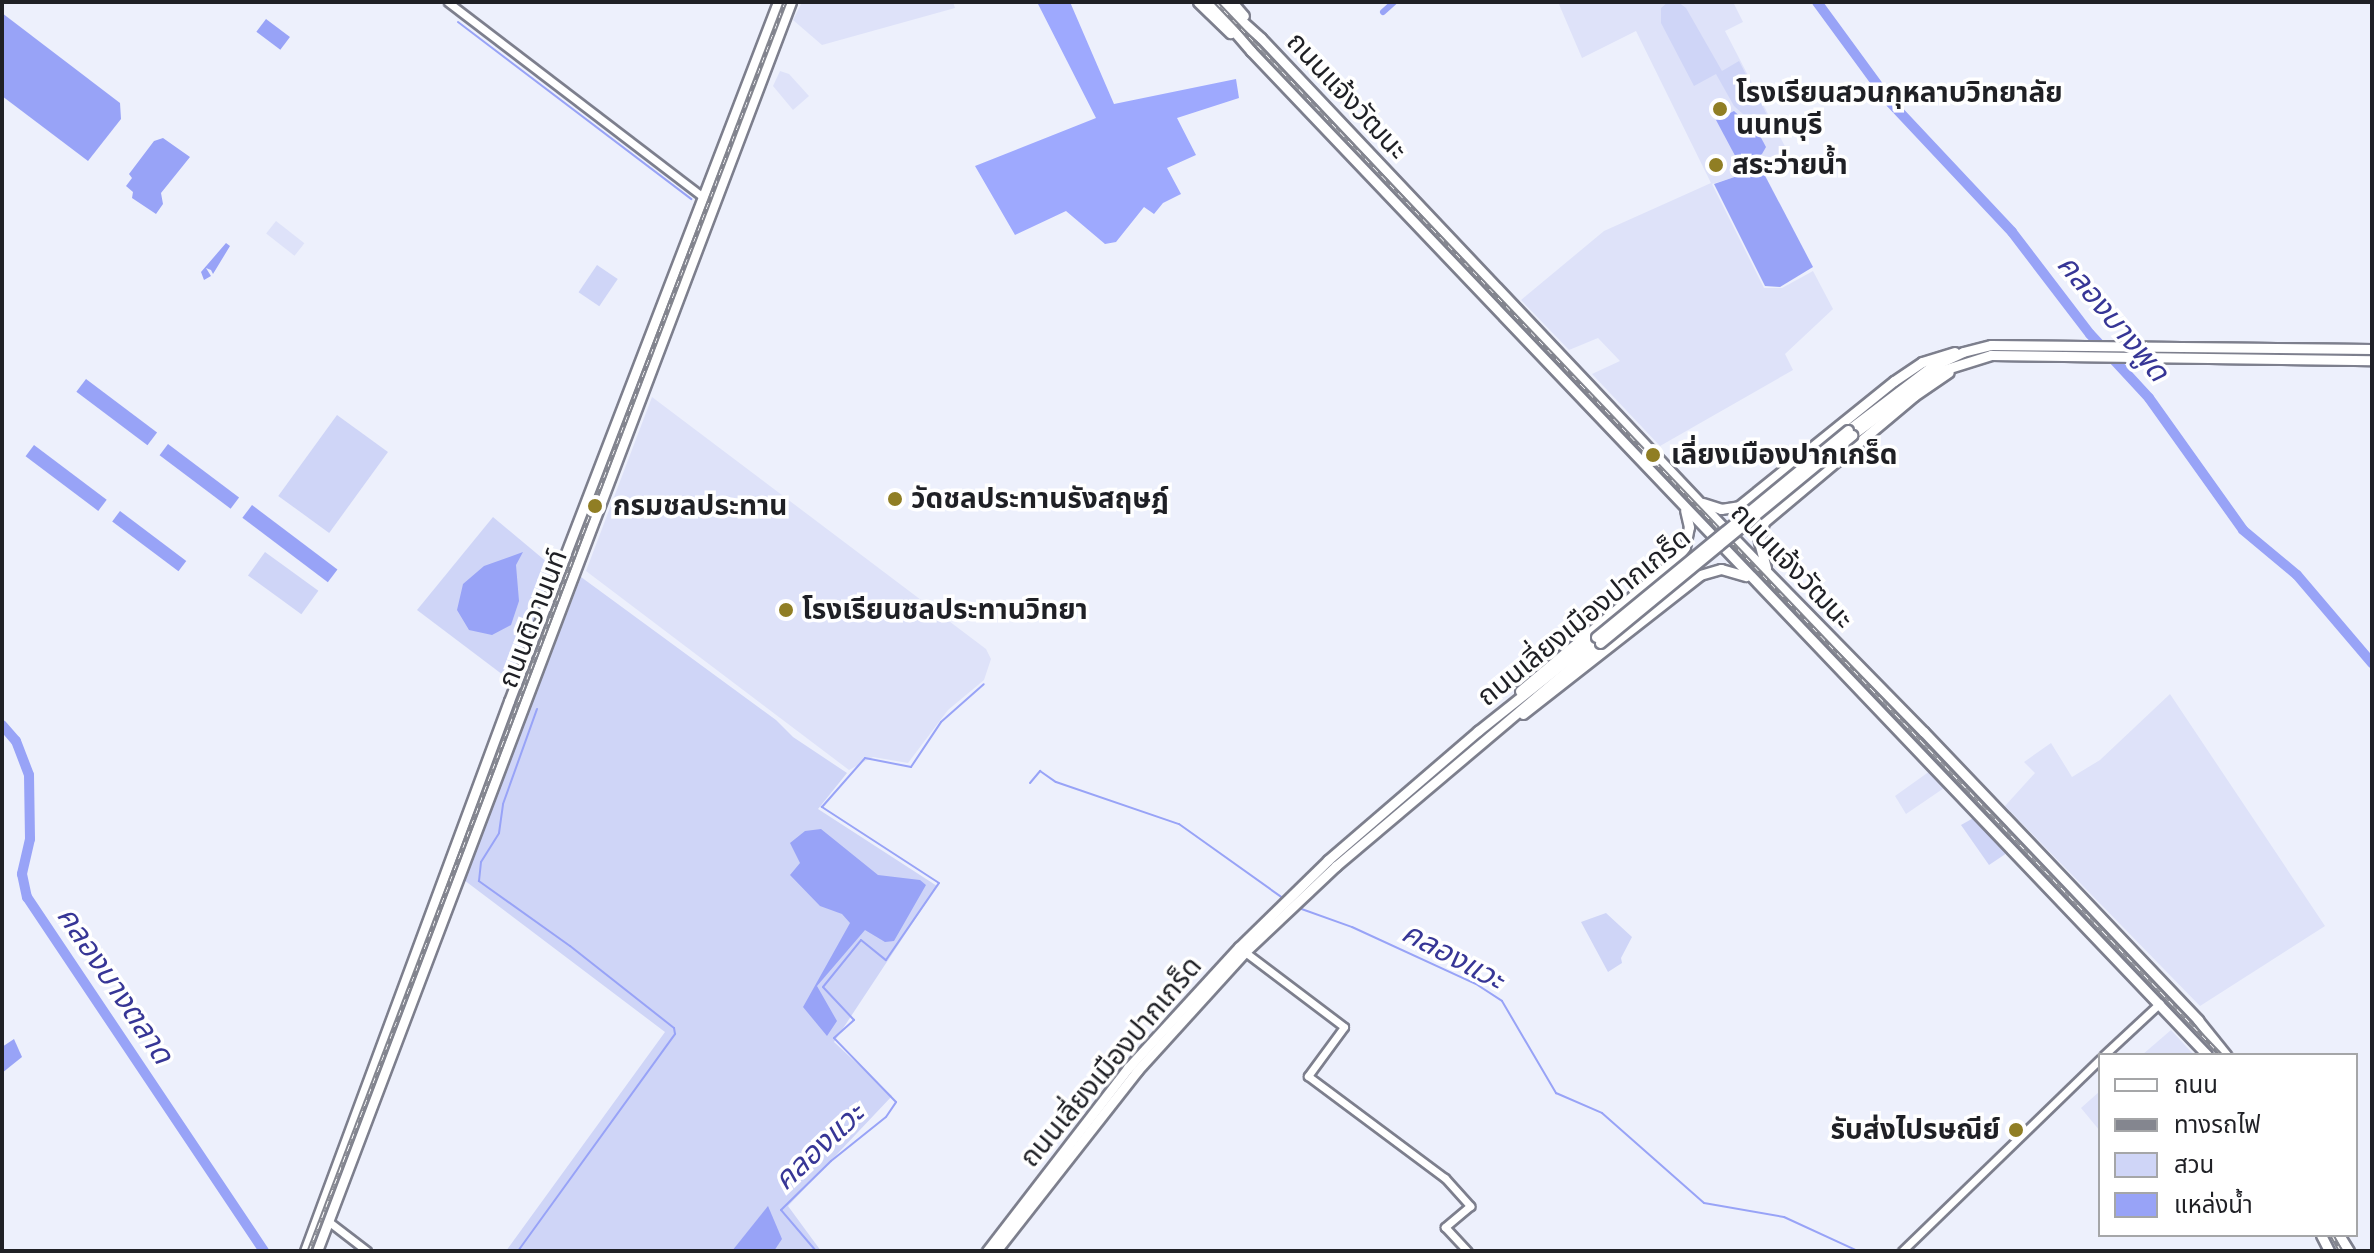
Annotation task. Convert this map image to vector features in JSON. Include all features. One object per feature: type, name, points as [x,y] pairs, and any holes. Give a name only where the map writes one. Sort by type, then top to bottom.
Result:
[{"type":"main road","name":"ถนนติวานนท์","points":[[305,1251],[778,2]]},
{"type":"main road","name":"ถนนติวานนท์","points":[[317,1251],[791,2]]},
{"type":"main road","name":"ถนนแจ้งวัฒนะ","points":[[1198,2],[1251,51]]},
{"type":"main road","name":"ถนนแจ้งวัฒนะ","points":[[1209,2],[1251,51],[2205,1053]]},
{"type":"main road","name":"ถนนแจ้งวัฒนะ","points":[[1221,2],[1261,38]]},
{"type":"main road","name":"ถนนแจ้งวัฒนะ","points":[[1232,2],[1261,38],[1725,529],[2189,1011],[2224,1053]]},
{"type":"main road","points":[[674,276],[685,282]]},
{"type":"main road","name":"ถนนเลี่ยงเมืองปากเกร็ด","points":[[996,1251],[1137,1071],[1294,899],[1478,731],[1598,640],[1910,380],[1963,352],[1991,345],[2372,349]]},
{"type":"main road","points":[[1700,502],[1721,509],[1739,506],[1922,362],[1963,352]]},
{"type":"main road","points":[[644,353],[657,358]]},
{"type":"main road","name":"ถนนเลี่ยงเมืองปากเกร็ด","points":[[1850,433],[1916,384],[1961,364],[1991,355],[2372,360]]},
{"type":"main road","points":[[1767,571],[1759,541],[1764,522],[1914,396],[1961,364]]},
{"type":"main road","points":[[1768,483],[1769,498],[1774,502],[1788,502]]},
{"type":"main road","points":[[1478,731],[1536,676],[1658,574],[1685,547],[1689,527],[1685,507]]},
{"type":"main road","points":[[1714,538],[1725,538],[1725,529]]},
{"type":"main road","points":[[1727,552],[1731,542],[1740,544]]},
{"type":"main road","points":[[1497,733],[1552,694],[1674,595],[1710,570],[1736,571],[1753,579]]},
{"type":"main road","points":[[1658,574],[1673,575],[1677,586],[1674,595]]},
{"type":"main road","name":"ถนนเลี่ยงเมืองปากเกร็ด","points":[[1294,899],[1497,733],[1598,640]]},
{"type":"main road","name":"ถนนเลี่ยงเมืองปากเกร็ด","points":[[987,1251],[1128,1068],[1239,947],[1282,911]]},
{"type":"main road","points":[[384,1037],[395,1046]]},
{"type":"street","points":[[448,2],[704,198]]},
{"type":"street","points":[[1245,952],[1344,1027],[1308,1076],[1445,1178],[1470,1206],[1445,1227],[1467,1251]]},
{"type":"street","points":[[2106,1053],[2160,1003]]},
{"type":"street","points":[[1902,1251],[2098,1061]]},
{"type":"street","points":[[328,1221],[367,1251]]},
{"type":"shaded area","points":[[802,2],[953,2],[955,8],[822,45],[793,20]]},
{"type":"shaded area","points":[[1037,2],[1070,2],[1114,104],[1236,79],[1239,98],[1177,118],[1196,155],[1167,168],[1181,194],[1163,203],[1154,214],[1144,207],[1116,242],[1105,244],[1066,211],[1015,235],[975,166],[1096,118]]},
{"type":"shaded area","points":[[1558,2],[1733,2],[1743,22],[1725,31],[1792,160],[1712,184],[1764,288],[1782,288],[1813,271],[1833,309],[1785,354],[1793,370],[1660,446],[1592,374],[1620,361],[1598,338],[1569,350],[1521,300],[1604,231],[1711,183],[1636,31],[1582,58]]},
{"type":"shaded area","points":[[780,71],[789,74],[809,96],[793,110],[773,86]]},
{"type":"shaded area","points":[[276,221],[304,243],[295,256],[266,234]]},
{"type":"shaded area","name":"โรงเรียนชลประทานวิทยา","points":[[652,397],[986,649],[991,659],[984,680],[948,710],[908,763],[873,757],[849,770],[586,571]]},
{"type":"shaded area","points":[[2170,694],[2325,926],[2200,1006],[2005,806],[2035,773],[2024,762],[2051,743],[2072,777],[2100,760]]},
{"type":"shaded area","points":[[1930,771],[1947,786],[1906,814],[1895,796]]},
{"type":"shaded area","points":[[2171,1030],[2192,1053],[2144,1053]]},
{"type":"shaded area","points":[[2098,1093],[2098,1129],[2081,1108]]},
{"type":"green space","points":[[1668,2],[1678,2],[1686,8],[1722,71],[1739,61],[1767,115],[1753,123],[1734,106],[1716,74],[1694,86],[1661,23],[1661,8]]},
{"type":"green space","points":[[597,265],[618,279],[599,306],[579,292]]},
{"type":"green space","points":[[337,415],[388,452],[329,533],[278,496]]},
{"type":"green space","points":[[493,517],[554,568],[511,681],[417,610]]},
{"type":"green space","points":[[265,552],[318,591],[301,614],[248,575]]},
{"type":"green space","points":[[581,577],[776,720],[793,737],[847,773],[818,809],[937,886],[834,1042],[892,1096],[788,1206],[821,1251],[506,1251],[665,1032],[464,880]]},
{"type":"green space","points":[[1977,816],[2010,851],[1989,865],[1961,825]]},
{"type":"green space","points":[[1606,913],[1632,937],[1621,958],[1622,963],[1608,972],[1581,922]]},
{"type":"water","points":[[2,13],[120,103],[121,119],[88,161],[2,96]]},
{"type":"water","points":[[266,19],[290,37],[280,50],[256,32]]},
{"type":"water","points":[[1734,111],[1759,134],[1766,147],[1762,154],[1740,165],[1716,120]]},
{"type":"water","points":[[163,138],[190,157],[161,193],[163,204],[156,214],[132,198],[133,192],[126,186],[132,178],[129,174],[154,141]]},
{"type":"water","points":[[1761,168],[1813,267],[1780,287],[1765,286],[1714,184]]},
{"type":"water","points":[[226,243],[230,246],[213,274],[206,268],[211,276],[204,280],[201,272]]},
{"type":"water","points":[[86,379],[157,433],[147,445],[76,392]]},
{"type":"water","points":[[168,444],[239,498],[231,509],[160,455]]},
{"type":"water","points":[[34,445],[107,500],[98,511],[26,456]]},
{"type":"water","points":[[252,505],[337,569],[328,582],[242,518]]},
{"type":"water","points":[[120,511],[186,561],[178,571],[112,521]]},
{"type":"water","points":[[523,552],[516,565],[519,601],[511,625],[492,635],[469,630],[457,610],[463,584],[484,566]]},
{"type":"water","points":[[821,829],[878,875],[920,880],[926,885],[894,941],[885,942],[865,930],[817,986],[837,1021],[827,1036],[803,1007],[850,923],[842,914],[820,906],[790,875],[800,863],[790,843],[805,831]]},
{"type":"water","points":[[14,1039],[22,1057],[2,1073],[2,1047]]},
{"type":"water","points":[[768,1206],[782,1239],[774,1251],[732,1251]]},
{"type":"waterway","points":[[1383,12],[1394,2]]},
{"type":"waterway","name":"คลองบางพูด","points":[[1817,2],[1891,103],[2012,232],[2090,334],[2149,398],[2243,530],[2297,575],[2372,663]]},
{"type":"waterway","points":[[458,22],[691,199]]},
{"type":"waterway","name":"คลองแวะ","points":[[816,1251],[781,1210],[831,1161],[886,1117],[896,1102],[834,1038],[854,1020],[823,987],[861,940],[886,960],[939,883],[822,807],[865,758],[911,767],[941,722],[984,684]]},
{"type":"waterway","points":[[518,1251],[675,1034],[674,1028],[570,946],[479,881],[481,862],[499,833],[503,804],[537,709]]},
{"type":"waterway","name":"คลองบางตลาด","points":[[2,725],[16,741],[29,775],[30,839],[22,874],[27,897],[264,1251]]},
{"type":"waterway","name":"คลองแวะ","points":[[1030,783],[1040,771],[1056,782],[1179,824],[1284,899]]},
{"type":"waterway","name":"คลองแวะ","points":[[1296,907],[1352,927],[1476,984],[1502,1001],[1556,1093],[1602,1113],[1704,1203],[1784,1217],[1858,1251]]},
{"type":"railway","points":[[309,1251],[785,2]]},
{"type":"railway","points":[[1216,2],[2219,1053]]},
{"type":"railway","points":[[2333,1237],[2341,1251]]},
{"type":"place","name":"โรงเรียนสวนกุหลาบวิทยาลัย นนทบุรี","points":[[1720,109]]},
{"type":"place","name":"สระว่ายน้ำ","points":[[1716,165]]},
{"type":"place","name":"เลี่ยงเมืองปากเกร็ด","points":[[1653,455]]},
{"type":"place","name":"วัดชลประทานรังสฤษฎ์","points":[[895,499]]},
{"type":"place","name":"กรมชลประทาน","points":[[595,506]]},
{"type":"place","name":"โรงเรียนชลประทานวิทยา","points":[[786,610]]},
{"type":"place","name":"รับส่งไปรษณีย์","points":[[2016,1130]]}]
